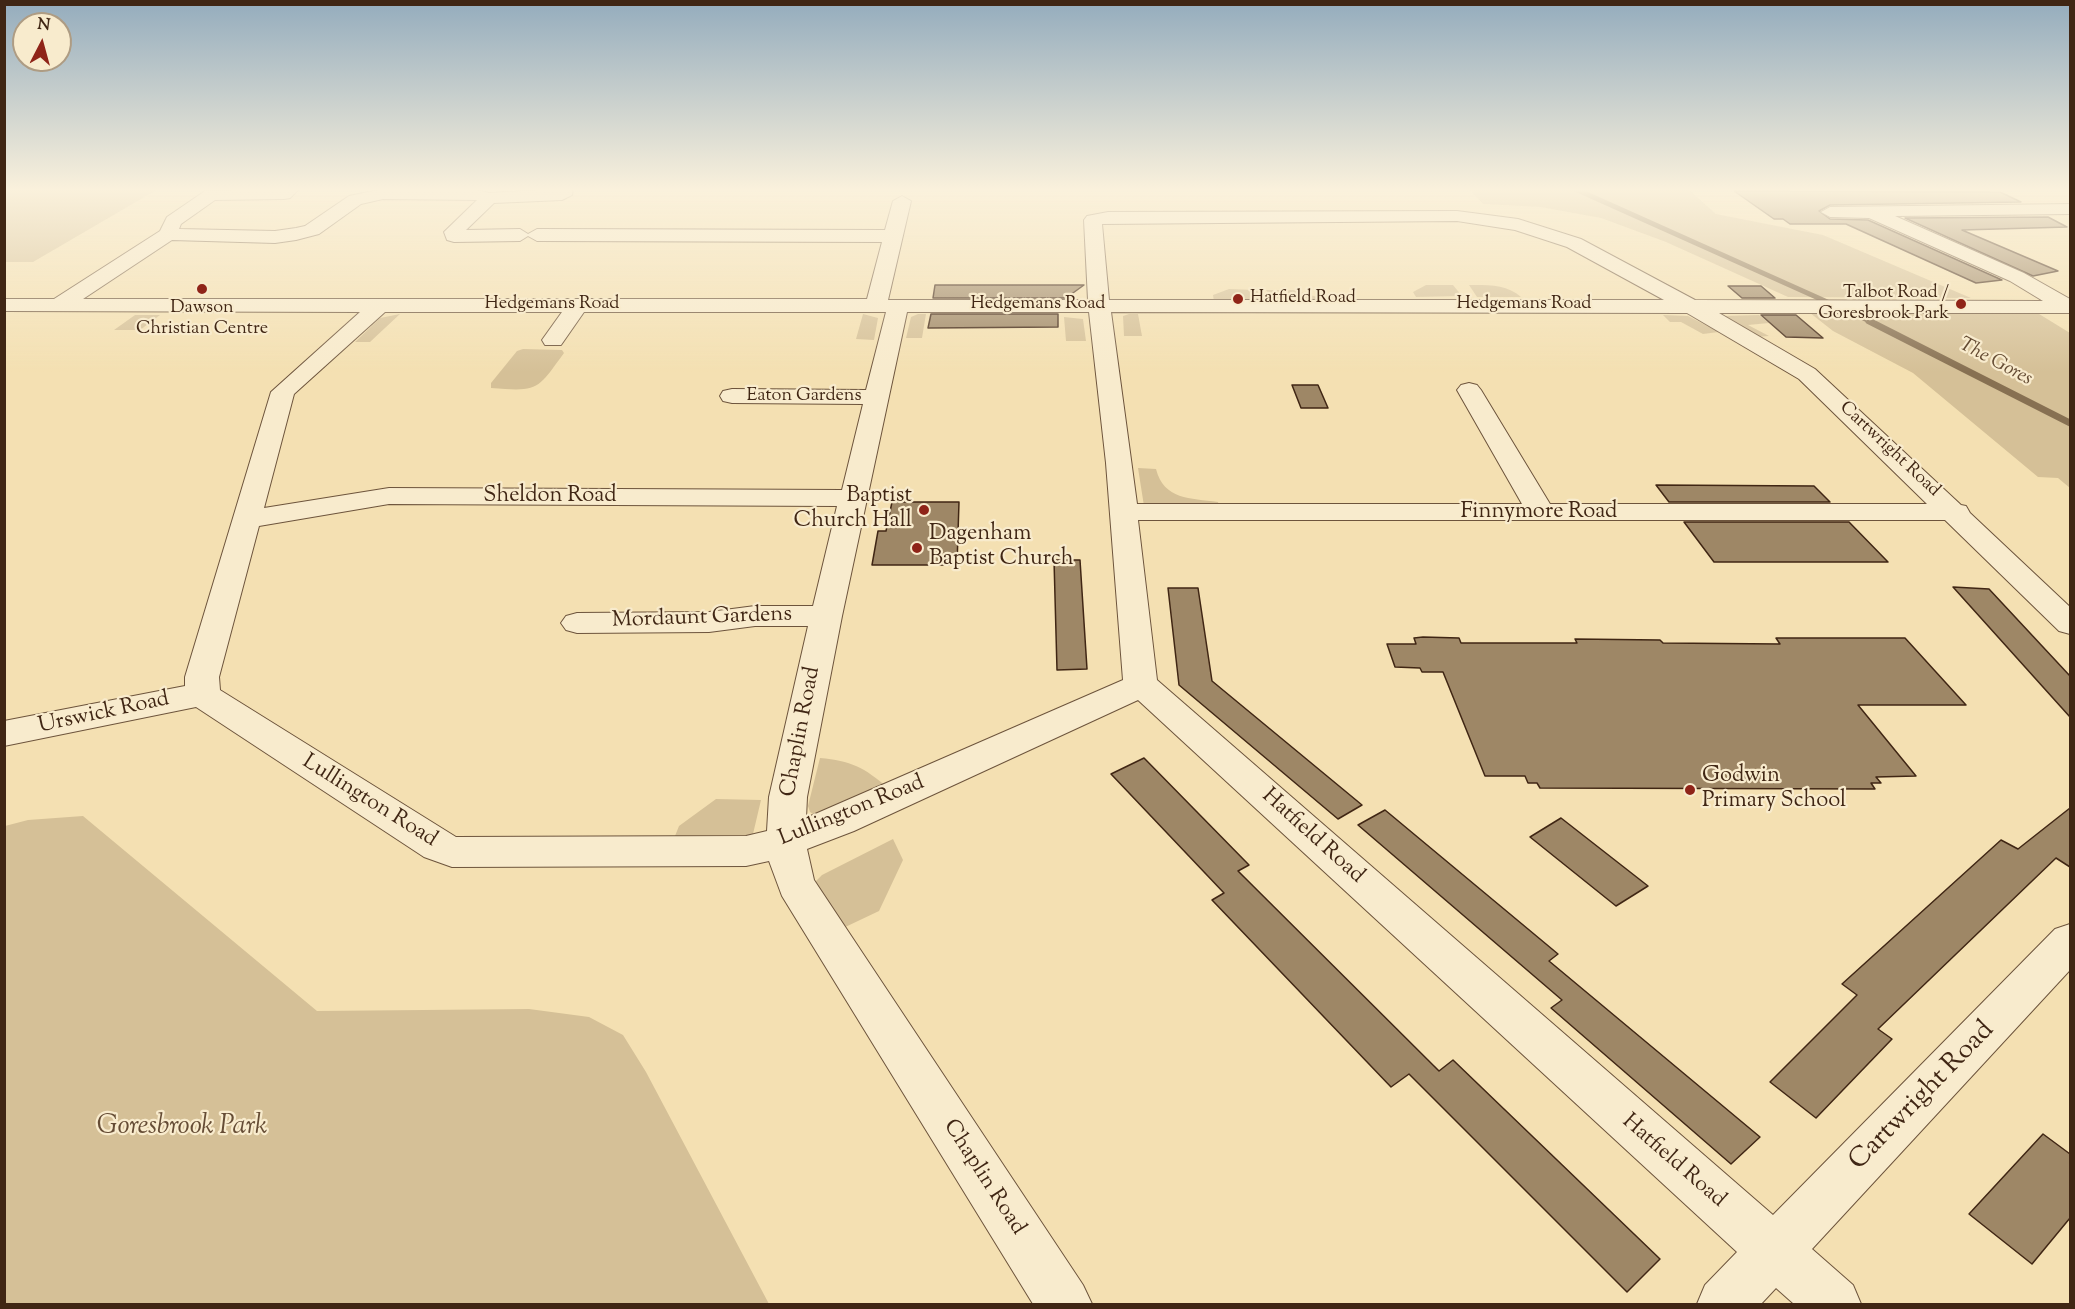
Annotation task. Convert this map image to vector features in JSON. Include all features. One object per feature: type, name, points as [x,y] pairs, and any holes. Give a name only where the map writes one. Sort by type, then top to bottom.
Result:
[{"type":"street","points":[[60,305],[145,249]]},
{"type":"street","name":"Chaplin Road","points":[[890,249],[887,305],[876,397],[788,797],[789,867],[796,885],[1064,1305]]},
{"type":"street","name":"Cartwright Road","points":[[1094,249],[1099,305]]},
{"type":"street","name":"Cartwright Road","points":[[1585,249],[1807,374],[1956,512],[2070,624]]},
{"type":"street","points":[[1952,249],[2017,277],[2069,307]]},
{"type":"street","name":"Hedgemans Road","points":[[4,305],[2069,307]]},
{"type":"street","points":[[202,694],[202,677],[249,519],[283,392],[380,305]]},
{"type":"street","points":[[1099,305],[1123,512],[1138,674],[1142,685]]},
{"type":"street","points":[[553,340],[577,306]]},
{"type":"street","points":[[1469,390],[1542,513]]},
{"type":"street","name":"Eaton Gardens","points":[[732,396],[876,397]]},
{"type":"street","name":"Sheldon Road","points":[[249,519],[388,496],[853,498]]},
{"type":"street","name":"Finnymore Road","points":[[1123,512],[1956,512]]},
{"type":"street","name":"Mordaunt Gardens","points":[[577,623],[709,622],[755,616],[826,616]]},
{"type":"street","name":"Lullington Road","points":[[202,694],[438,846],[452,852],[746,851],[787,841],[872,807],[1142,685]]},
{"type":"street","name":"Hatfield Road","points":[[1142,685],[1656,1148],[1775,1250],[1834,1305]]},
{"type":"street","name":"Urswick Road","points":[[4,734],[202,694]]},
{"type":"street","name":"Cartwright Road","points":[[1775,1250],[1961,1059],[2070,942]]},
{"type":"street","points":[[1724,1305],[1775,1250]]},
{"type":"green space","points":[[5,249],[55,249],[33,262],[5,262]]},
{"type":"green space","points":[[1682,249],[1856,249],[1971,298],[1788,297]]},
{"type":"green space","points":[[1426,285],[1453,285],[1462,296],[1416,297],[1413,292]]},
{"type":"green space","points":[[1469,285],[1503,287],[1521,297],[1477,297]]},
{"type":"green space","points":[[1229,289],[1257,290],[1262,300],[1214,302],[1213,295]]},
{"type":"green space","points":[[1266,290],[1294,290],[1317,297],[1319,302],[1274,301]]},
{"type":"green space","points":[[1805,309],[2031,309],[2070,333],[2070,488],[2058,478],[2038,477],[1913,373],[1833,331]]},
{"type":"green space","points":[[400,314],[370,342],[355,342],[380,318]]},
{"type":"green space","points":[[863,314],[878,318],[874,340],[856,339]]},
{"type":"green space","points":[[926,314],[922,338],[906,338],[911,317]]},
{"type":"green space","points":[[1138,314],[1142,336],[1124,336],[1123,316]]},
{"type":"green space","points":[[135,315],[160,315],[140,330],[114,330]]},
{"type":"green space","points":[[1663,315],[1688,316],[1719,332],[1703,334],[1681,322],[1670,322]]},
{"type":"green space","points":[[1759,315],[1769,323],[1748,325],[1769,336],[1756,337],[1722,316]]},
{"type":"green space","points":[[1064,317],[1083,319],[1086,341],[1066,341]]},
{"type":"green space","points":[[523,349],[562,350],[564,353],[548,375],[535,386],[519,389],[491,388],[491,383],[517,351]]},
{"type":"green space","points":[[1138,468],[1156,469],[1165,487],[1172,492],[1188,498],[1218,502],[1220,510],[1144,506]]},
{"type":"green space","points":[[820,758],[857,766],[888,788],[816,816],[810,812],[808,806]]},
{"type":"green space","points":[[716,799],[761,800],[753,834],[747,841],[671,846],[679,826]]},
{"type":"green space","name":"Goresbrook Park","points":[[83,816],[317,1011],[529,1009],[589,1017],[623,1035],[646,1072],[769,1304],[5,1304],[5,826],[28,820]]},
{"type":"green space","points":[[893,839],[903,860],[879,911],[839,930],[813,884],[822,875]]},
{"type":"building","points":[[1901,249],[1933,249],[2002,280],[1976,283]]},
{"type":"building","points":[[1974,249],[2007,249],[2058,271],[2033,276]]},
{"type":"building","points":[[935,285],[1084,285],[1066,298],[933,298]]},
{"type":"building","points":[[1728,286],[1761,286],[1775,298],[1742,298]]},
{"type":"building","points":[[931,314],[1058,314],[1058,327],[928,328]]},
{"type":"building","points":[[1761,315],[1796,315],[1823,338],[1786,337]]},
{"type":"building","points":[[1292,385],[1318,385],[1328,408],[1301,408]]},
{"type":"building","points":[[1656,485],[1814,486],[1830,502],[1669,502]]},
{"type":"building","points":[[892,502],[959,502],[957,565],[872,565],[878,531],[886,531]]},
{"type":"building","points":[[1684,522],[1849,522],[1888,562],[1714,562]]},
{"type":"building","points":[[1054,560],[1080,560],[1087,669],[1057,670]]},
{"type":"building","points":[[1953,587],[1989,589],[2070,676],[2070,717]]},
{"type":"building","points":[[1168,588],[1198,588],[1212,681],[1362,805],[1338,819],[1179,685]]},
{"type":"building","name":"Godwin Primary School","points":[[1414,638],[1459,638],[1461,643],[1577,643],[1575,639],[1660,640],[1663,643],[1780,644],[1776,638],[1905,638],[1966,705],[1858,705],[1916,776],[1876,777],[1881,783],[1871,783],[1875,789],[1540,788],[1537,783],[1528,783],[1525,776],[1485,776],[1443,672],[1422,672],[1420,668],[1395,667],[1387,644],[1416,644]]},
{"type":"building","points":[[1144,758],[1249,865],[1238,871],[1439,1071],[1453,1060],[1660,1259],[1627,1292],[1409,1074],[1391,1087],[1212,900],[1224,893],[1111,774]]},
{"type":"building","points":[[2070,808],[2070,867],[2056,858],[1878,1029],[1892,1039],[1816,1118],[1770,1082],[1857,995],[1842,984],[2001,840],[2018,849]]},
{"type":"building","points":[[1385,810],[1558,954],[1549,961],[1760,1137],[1731,1164],[1551,1008],[1562,1000],[1358,825]]},
{"type":"building","points":[[1561,818],[1648,886],[1616,906],[1530,837]]},
{"type":"building","points":[[2043,1134],[2070,1154],[2070,1218],[2032,1264],[1969,1214]]},
{"type":"waterway","name":"The Gores","points":[[1709,249],[1872,322]]},
{"type":"waterway","name":"The Gores","points":[[1869,321],[2070,423]]},
{"type":"place","name":"Dawson Christian Centre","points":[[202,289]]},
{"type":"place","name":"Hatfield Road","points":[[1238,299]]},
{"type":"place","name":"Talbot Road / Goresbrook Park","points":[[1961,304]]},
{"type":"place","name":"Baptist Church Hall","points":[[924,510]]},
{"type":"place","name":"Dagenham Baptist Church","points":[[917,548]]},
{"type":"place","name":"Godwin Primary School","points":[[1690,790]]}]
